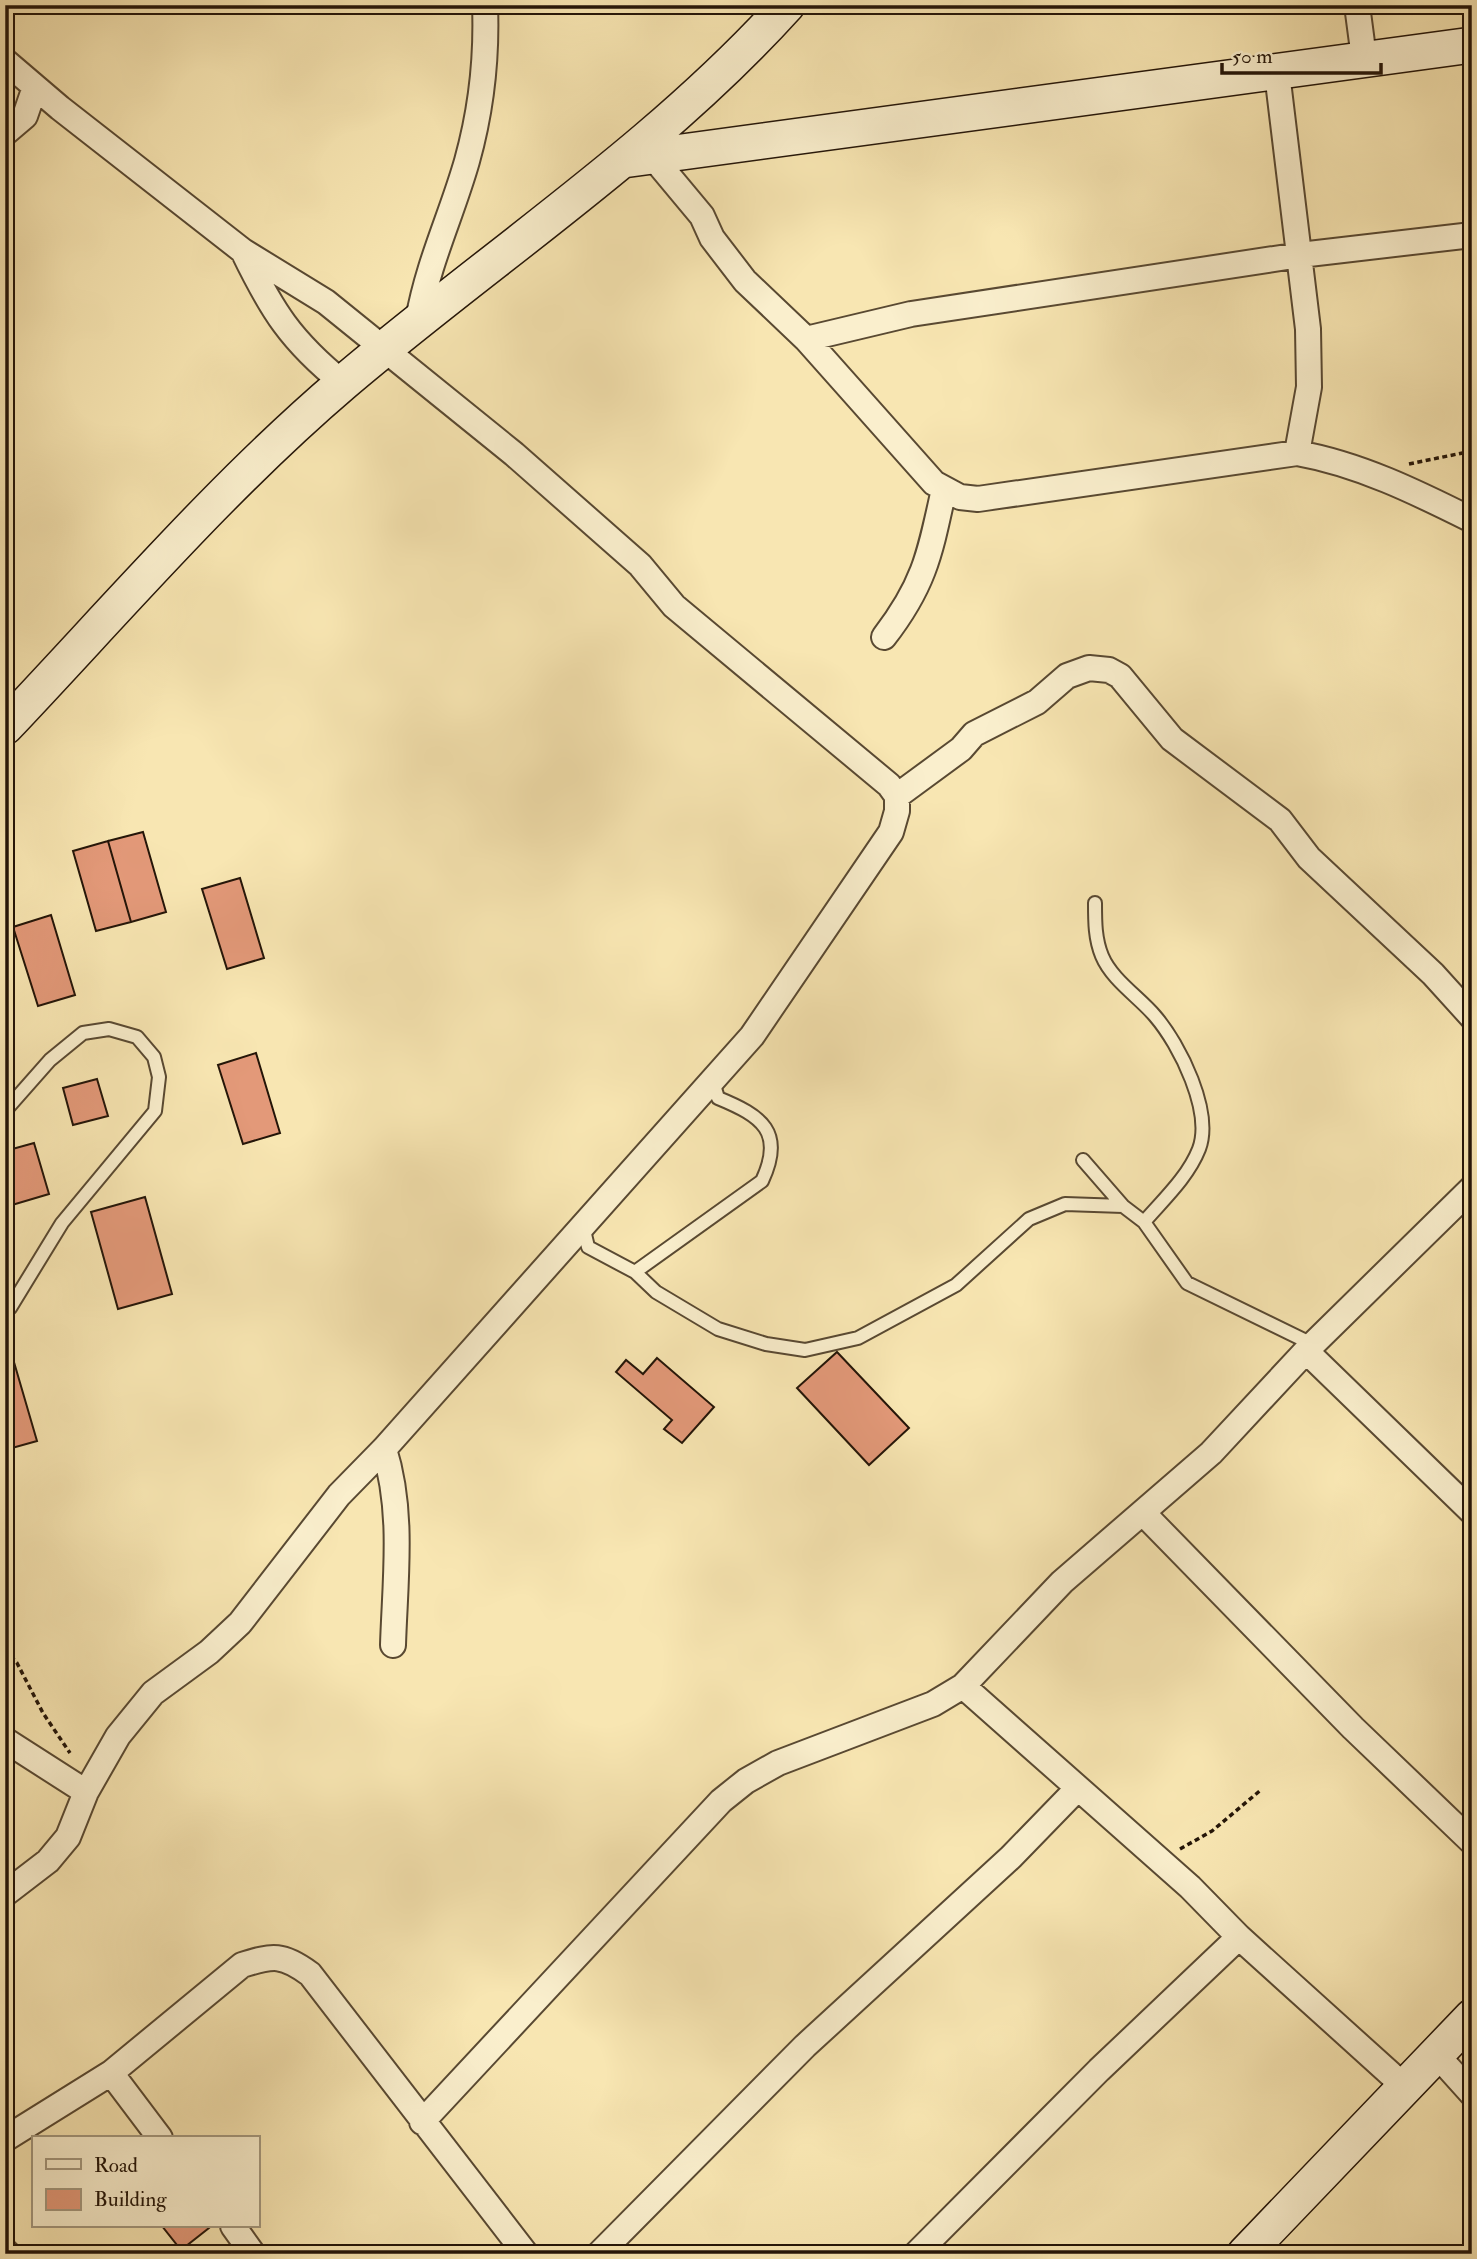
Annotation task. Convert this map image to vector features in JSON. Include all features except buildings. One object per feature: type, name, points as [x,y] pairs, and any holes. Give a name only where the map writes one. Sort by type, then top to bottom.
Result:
[{"type":"street","points":[[418,320],[426,277],[468,159],[483,79],[485,5]]},
{"type":"street","points":[[5,727],[212,509],[343,383],[418,320],[637,158],[762,34],[787,5]]},
{"type":"street","points":[[1357,5],[1364,58]]},
{"type":"street","points":[[637,158],[1472,45]]},
{"type":"street","points":[[5,61],[60,108],[243,251],[307,289],[386,349],[514,454],[640,565],[674,606],[878,776],[897,796],[895,821],[872,862],[752,1036],[384,1449],[339,1495],[240,1623],[209,1652],[153,1693],[118,1736],[91,1782],[68,1837],[48,1860],[5,1894]]},
{"type":"street","points":[[1277,73],[1308,329],[1309,387],[1297,453]]},
{"type":"street","points":[[25,116],[35,86]]},
{"type":"street","points":[[5,133],[25,116],[60,108]]},
{"type":"street","points":[[637,158],[702,216],[712,238],[745,281],[806,339],[909,455],[944,489],[960,497],[978,499],[1297,453],[1325,458],[1410,489],[1472,520]]},
{"type":"street","points":[[806,339],[911,314],[1300,255],[1472,235]]},
{"type":"street","points":[[243,251],[274,313],[307,351],[343,383]]},
{"type":"street","points":[[884,638],[909,605],[920,583],[944,489]]},
{"type":"street","points":[[897,796],[961,749],[984,726],[1037,702],[1067,676],[1089,668],[1109,670],[1120,676],[1172,739],[1280,820],[1309,858],[1433,974],[1472,1017]]},
{"type":"street","points":[[422,2122],[721,1801],[746,1781],[778,1763],[933,1704],[962,1686],[985,1666],[1023,1620],[1062,1582],[1144,1514],[1211,1453],[1309,1347],[1472,1188]]},
{"type":"street","points":[[1309,1347],[1472,1512]]},
{"type":"street","points":[[384,1449],[392,1474],[396,1508],[393,1645]]},
{"type":"street","points":[[1144,1514],[1353,1728],[1472,1842]]},
{"type":"street","points":[[962,1686],[1190,1887],[1239,1937],[1405,2087]]},
{"type":"street","points":[[5,1740],[91,1782]]},
{"type":"street","points":[[598,2254],[805,2046],[1002,1866],[1078,1788]]},
{"type":"street","points":[[916,2254],[1099,2070],[1239,1937]]},
{"type":"street","points":[[5,2140],[111,2073],[242,1965],[266,1957],[289,1959],[310,1974],[520,2252]]},
{"type":"street","points":[[1245,2254],[1472,2017]]},
{"type":"street","points":[[1436,2054],[1472,2094]]},
{"type":"street","points":[[111,2073],[158,2136]]},
{"type":"street","points":[[234,2228],[253,2254]]},
{"type":"lane","points":[[1095,904],[1095,930],[1103,958],[1156,1017],[1175,1047],[1204,1118],[1199,1149],[1179,1182],[1144,1222]]},
{"type":"lane","points":[[5,1111],[50,1060],[83,1033],[109,1029],[137,1037],[154,1057],[159,1077],[155,1111],[62,1223],[9,1308]]},
{"type":"lane","points":[[635,1272],[762,1181],[772,1161],[772,1143],[764,1125],[752,1112],[718,1098],[713,1082]]},
{"type":"lane","points":[[1083,1160],[1123,1206],[1144,1222],[1186,1283],[1309,1347]]},
{"type":"lane","points":[[583,1226],[588,1247],[635,1272],[656,1292],[718,1329],[766,1344],[805,1350],[858,1338],[956,1285],[1029,1219],[1065,1204],[1123,1206]]},
{"type":"path","points":[[1358,470],[1422,463],[1472,451]]},
{"type":"path","points":[[5,1650],[17,1664],[43,1713],[91,1782]]},
{"type":"path","points":[[1155,1858],[1212,1831],[1262,1789]]}]
